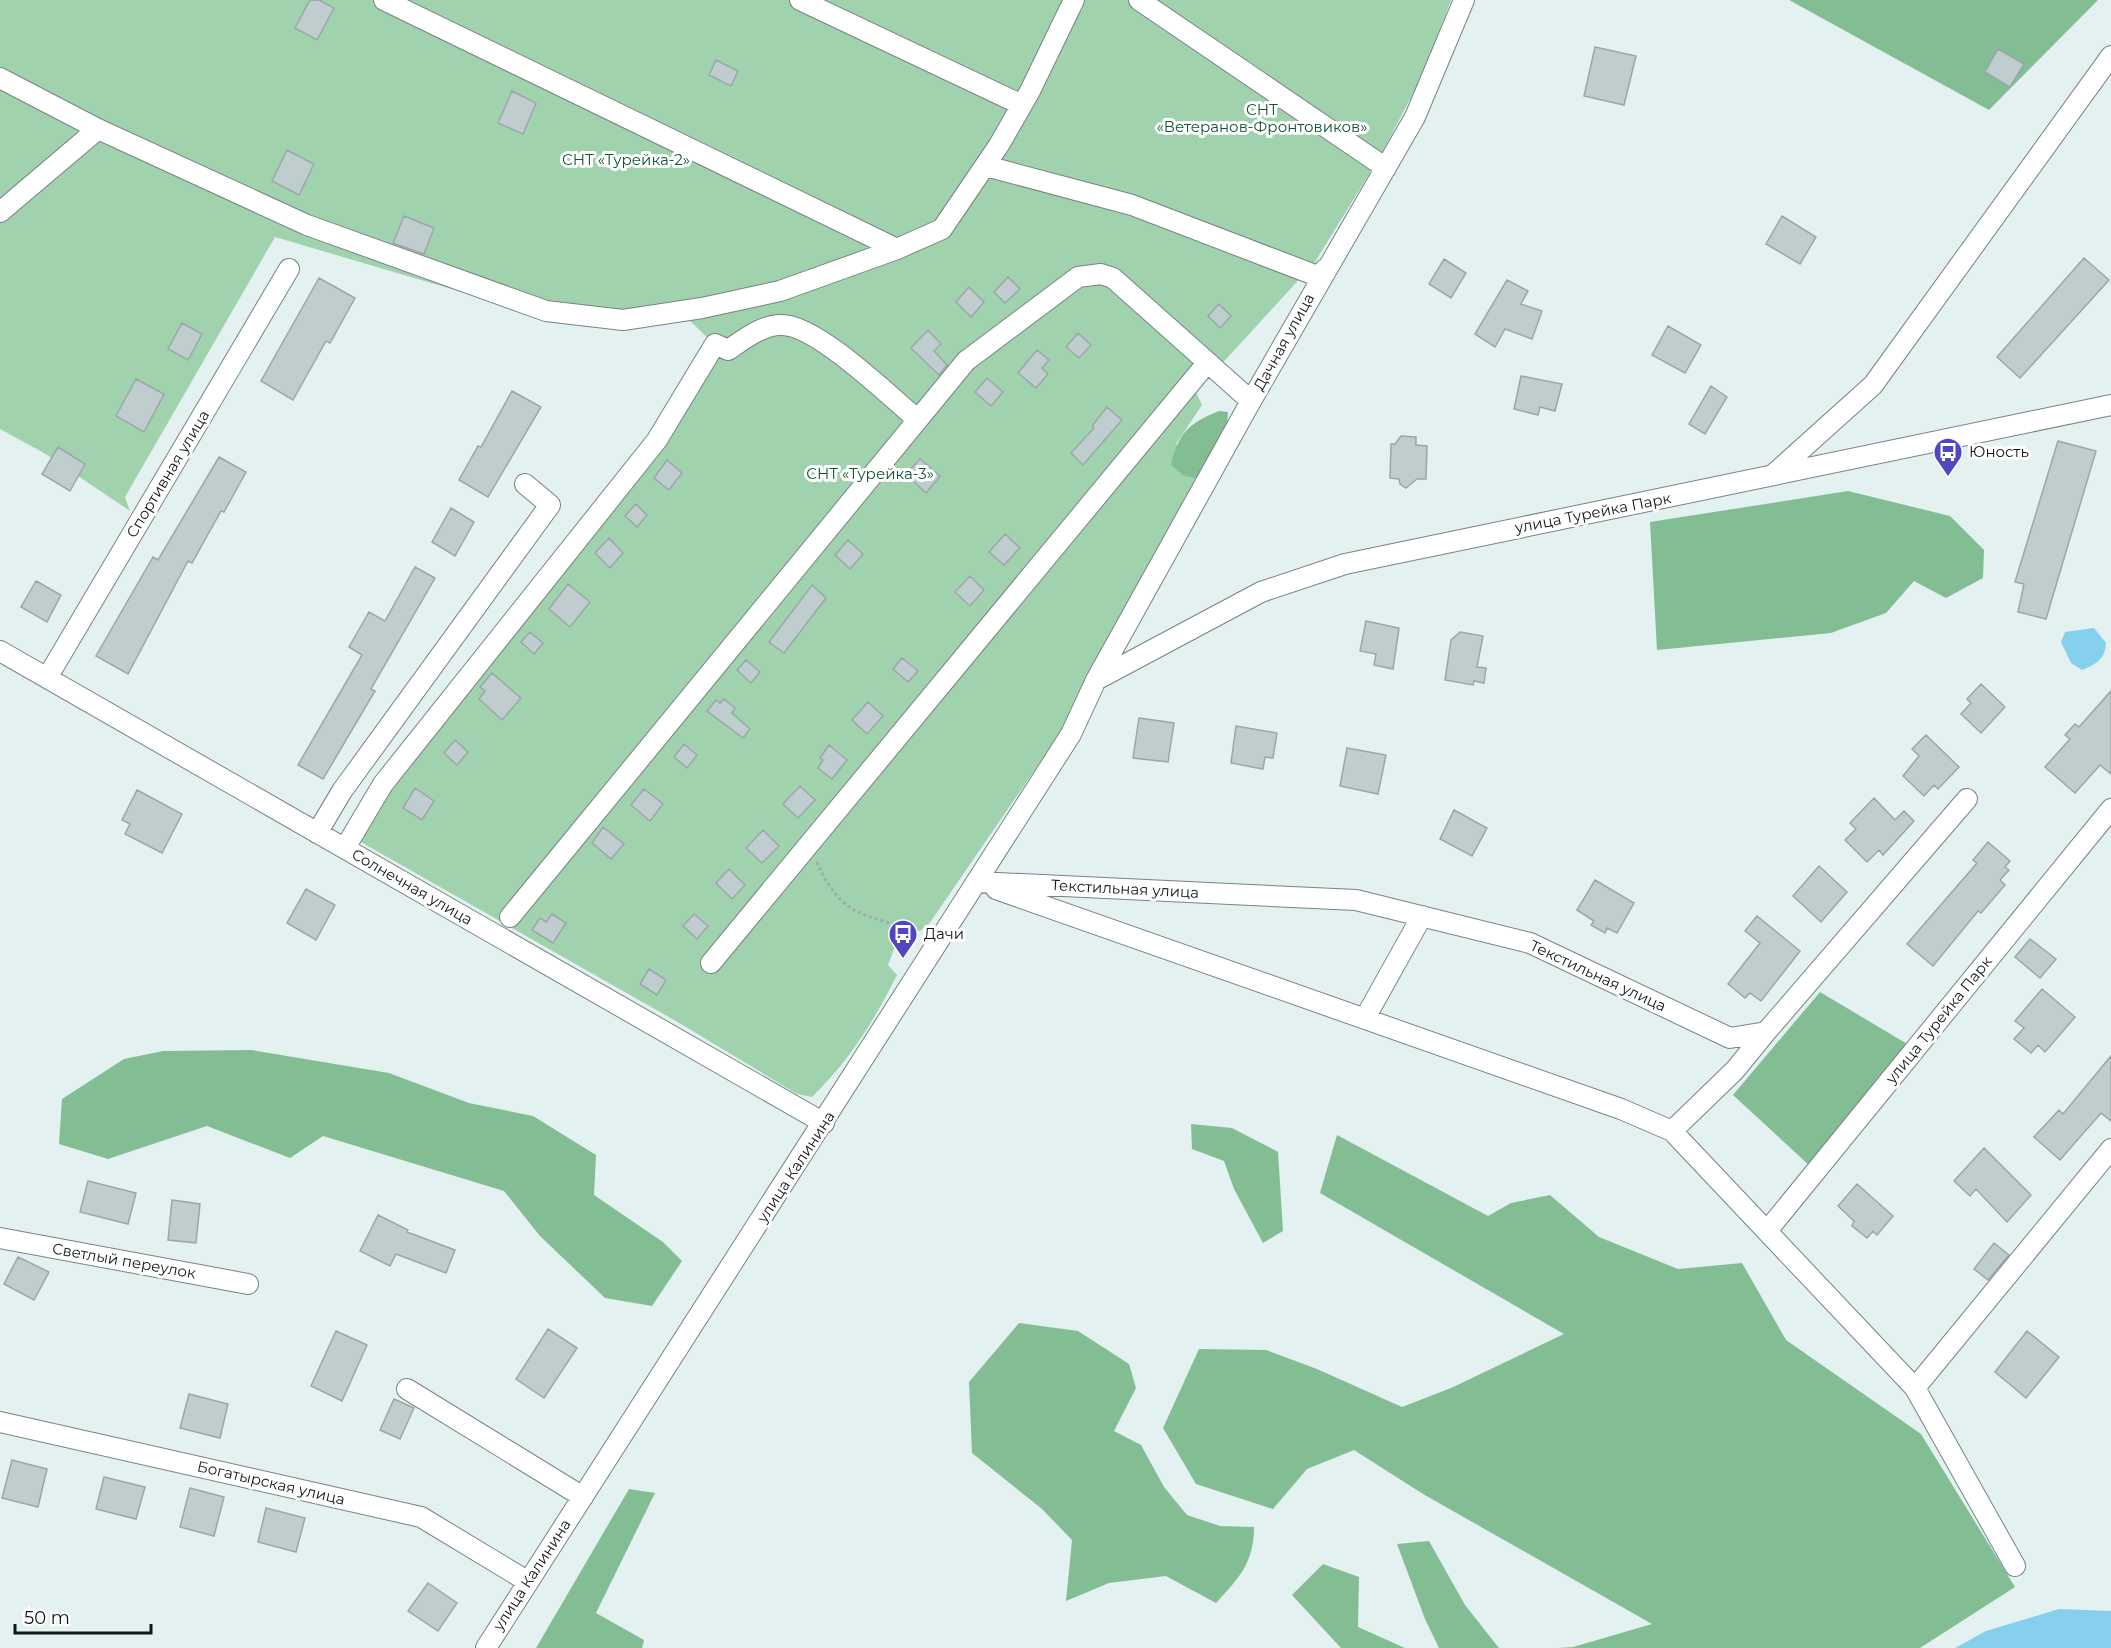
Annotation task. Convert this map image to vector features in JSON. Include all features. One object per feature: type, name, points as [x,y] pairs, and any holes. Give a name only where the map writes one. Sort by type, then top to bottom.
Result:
[{"type":"street","points":[[384,0],[897,249]]},
{"type":"street","points":[[800,0],[1022,105]]},
{"type":"street","points":[[0,78],[98,129],[307,225],[546,311],[623,320],[702,308],[780,291],[897,249],[942,229],[987,166],[1022,105],[1074,0]]},
{"type":"street","points":[[1139,0],[1386,168]]},
{"type":"street","name":"Дачная улица","points":[[1096,680],[1325,269],[1414,117],[1464,0]]},
{"type":"street","points":[[1774,474],[1873,385],[2111,56]]},
{"type":"street","points":[[0,212],[98,129]]},
{"type":"street","points":[[987,166],[1132,205],[1320,277],[1325,269]]},
{"type":"street","name":"Спортивная улица","points":[[47,678],[289,269]]},
{"type":"street","points":[[510,916],[966,361],[1069,284],[1089,274],[1101,274],[1113,278],[1251,401]]},
{"type":"street","points":[[345,848],[383,784],[657,440],[715,344],[728,350],[762,329],[781,324],[797,327],[825,342],[918,419]]},
{"type":"street","points":[[711,963],[1207,363]]},
{"type":"street","name":"улица Турейка Парк","points":[[1096,680],[1261,592],[1345,564],[2111,405]]},
{"type":"street","points":[[317,832],[342,791],[550,505],[525,484]]},
{"type":"street","name":"Солнечная улица","points":[[0,651],[824,1123]]},
{"type":"street","name":"улица Калинина","points":[[486,1648],[1071,734],[1096,680]]},
{"type":"street","points":[[1672,1131],[1735,1070],[1967,799]]},
{"type":"street","name":"улица Турейка Парк","points":[[1767,1231],[2111,809]]},
{"type":"street","points":[[977,882],[1621,1109],[1672,1131],[1916,1388],[2015,1566]]},
{"type":"street","name":"Текстильная улица","points":[[977,882],[1356,900],[1530,943],[1730,1038],[1766,1032]]},
{"type":"street","points":[[1365,1018],[1422,916]]},
{"type":"street","points":[[1916,1388],[2111,1149]]},
{"type":"street","name":"Светлый переулок","points":[[0,1238],[248,1284]]},
{"type":"street","points":[[407,1389],[583,1497]]},
{"type":"street","name":"Богатырская улица","points":[[0,1422],[421,1517],[527,1581]]},
{"type":"path","points":[[810,844],[830,886],[853,910],[891,923],[920,942]]},
{"type":"green space","points":[[0,0],[1451,0],[1424,72],[1382,153],[1315,262],[1196,392],[1202,405],[1176,444],[1209,480],[1093,685],[929,924],[920,931],[909,929],[896,944],[888,965],[897,975],[888,992],[849,1055],[812,1097],[797,1094],[681,1024],[352,837],[553,571],[715,345],[685,316],[533,313],[275,237],[125,497],[130,511],[44,453],[0,429]]},
{"type":"green space","points":[[1789,0],[2098,0],[1989,110]]},
{"type":"green space","points":[[1219,411],[1228,412],[1225,447],[1209,480],[1184,476],[1171,465],[1181,437],[1192,425]]},
{"type":"green space","points":[[1848,491],[1950,516],[1984,550],[1983,578],[1946,598],[1914,581],[1886,613],[1831,633],[1657,650],[1650,522]]},
{"type":"green space","points":[[1820,992],[1909,1045],[1810,1166],[1733,1095]]},
{"type":"green space","points":[[251,1050],[389,1073],[469,1103],[533,1116],[596,1155],[594,1195],[663,1242],[682,1261],[652,1306],[605,1298],[540,1236],[504,1191],[323,1136],[290,1158],[207,1126],[108,1159],[59,1144],[62,1099],[124,1059],[163,1051]]},
{"type":"green space","points":[[1191,1124],[1232,1128],[1278,1152],[1283,1231],[1263,1243],[1234,1189],[1224,1161],[1192,1149]]},
{"type":"green space","points":[[1337,1135],[1488,1216],[1511,1203],[1550,1195],[1599,1237],[1678,1269],[1742,1263],[1786,1340],[1921,1434],[2015,1587],[1920,1648],[1558,1648],[1573,1647],[1652,1624],[1423,1494],[1354,1450],[1307,1469],[1273,1509],[1196,1484],[1163,1428],[1199,1349],[1266,1350],[1317,1369],[1402,1407],[1451,1388],[1564,1334],[1320,1193]]},
{"type":"green space","points":[[1019,1323],[1078,1331],[1129,1364],[1136,1388],[1114,1431],[1141,1445],[1164,1487],[1187,1515],[1220,1526],[1254,1527],[1251,1551],[1244,1569],[1216,1603],[1166,1576],[1109,1583],[1066,1601],[1072,1540],[1042,1509],[972,1453],[969,1382]]},
{"type":"green space","points":[[629,1489],[655,1493],[596,1613],[644,1640],[642,1648],[536,1648]]},
{"type":"green space","points":[[1429,1541],[1465,1605],[1499,1648],[1439,1648],[1425,1619],[1397,1544]]},
{"type":"green space","points":[[1323,1564],[1359,1577],[1358,1627],[1405,1648],[1341,1648],[1292,1595]]},
{"type":"water","points":[[2094,628],[2106,643],[2104,653],[2092,666],[2082,670],[2071,663],[2061,642],[2065,632]]},
{"type":"water","points":[[2059,1609],[2111,1611],[2111,1648],[1955,1648],[1986,1631]]},
{"type":"building","points":[[310,0],[319,0],[334,8],[317,40],[295,28]]},
{"type":"building","points":[[1595,47],[1636,56],[1624,105],[1584,96]]},
{"type":"building","points":[[1998,49],[2024,64],[2010,87],[1985,72]]},
{"type":"building","points":[[716,60],[738,71],[731,86],[709,75]]},
{"type":"building","points":[[512,91],[536,103],[523,134],[498,123]]},
{"type":"building","points":[[287,150],[314,164],[299,195],[272,181]]},
{"type":"building","points":[[404,216],[434,228],[424,254],[393,243]]},
{"type":"building","points":[[1782,216],[1816,237],[1800,264],[1766,244]]},
{"type":"building","points":[[2084,258],[2109,280],[2020,378],[1997,357]]},
{"type":"building","points":[[1444,259],[1466,273],[1451,298],[1429,284]]},
{"type":"building","points":[[1008,277],[1020,289],[1005,303],[994,292]]},
{"type":"building","points":[[319,278],[355,298],[330,343],[326,341],[293,400],[261,381]]},
{"type":"building","points":[[1507,280],[1528,291],[1521,304],[1542,311],[1532,339],[1505,329],[1495,347],[1475,334]]},
{"type":"building","points":[[969,287],[984,302],[971,317],[956,302]]},
{"type":"building","points":[[1219,304],[1231,316],[1220,328],[1208,316]]},
{"type":"building","points":[[182,323],[202,334],[188,360],[168,349]]},
{"type":"building","points":[[1668,326],[1701,345],[1685,373],[1652,355]]},
{"type":"building","points":[[928,330],[941,344],[934,351],[947,365],[939,375],[911,348]]},
{"type":"building","points":[[1078,333],[1091,345],[1079,358],[1066,347]]},
{"type":"building","points":[[1037,350],[1049,360],[1042,368],[1048,374],[1036,388],[1018,373]]},
{"type":"building","points":[[1521,376],[1562,384],[1555,411],[1540,407],[1538,415],[1514,409]]},
{"type":"building","points":[[987,378],[1003,392],[991,406],[975,392]]},
{"type":"building","points":[[136,379],[164,394],[144,432],[116,416]]},
{"type":"building","points":[[1711,386],[1727,397],[1705,434],[1689,424]]},
{"type":"building","points":[[512,391],[541,407],[488,497],[459,480],[478,446],[481,447]]},
{"type":"building","points":[[1107,407],[1122,420],[1083,465],[1071,453],[1094,428],[1092,426]]},
{"type":"building","points":[[1401,436],[1416,437],[1416,445],[1427,446],[1426,479],[1417,479],[1406,488],[1400,484],[1399,479],[1390,478],[1391,444],[1395,444]]},
{"type":"building","points":[[2058,441],[2096,451],[2046,619],[2018,612],[2024,584],[2015,582]]},
{"type":"building","points":[[58,447],[85,464],[70,491],[42,474]]},
{"type":"building","points":[[219,457],[246,472],[192,563],[188,561],[128,674],[96,656],[153,557],[158,560]]},
{"type":"building","points":[[920,459],[940,476],[926,493],[906,474]]},
{"type":"building","points":[[667,460],[682,473],[669,490],[654,478]]},
{"type":"building","points":[[636,504],[647,515],[637,527],[625,516]]},
{"type":"building","points":[[451,508],[474,522],[455,556],[432,542]]},
{"type":"building","points":[[1005,534],[1020,548],[1004,565],[989,552]]},
{"type":"building","points":[[609,538],[623,553],[610,568],[595,553]]},
{"type":"building","points":[[848,540],[863,554],[850,569],[835,555]]},
{"type":"building","points":[[415,567],[435,578],[371,689],[375,691],[323,779],[298,765],[362,655],[349,647],[369,612],[385,621]]},
{"type":"building","points":[[970,576],[984,590],[970,606],[955,592]]},
{"type":"building","points":[[36,581],[61,595],[47,622],[21,607]]},
{"type":"building","points":[[568,584],[590,602],[570,627],[549,609]]},
{"type":"building","points":[[812,585],[826,598],[784,653],[769,642]]},
{"type":"building","points":[[1366,621],[1399,628],[1393,669],[1374,665],[1376,654],[1360,651]]},
{"type":"building","points":[[530,632],[543,643],[534,654],[521,642]]},
{"type":"building","points":[[1460,632],[1483,636],[1477,667],[1486,668],[1484,683],[1474,681],[1473,685],[1445,680],[1451,640]]},
{"type":"building","points":[[902,658],[918,671],[908,682],[893,669]]},
{"type":"building","points":[[746,660],[760,672],[751,683],[737,670]]},
{"type":"building","points":[[492,673],[521,698],[502,720],[479,699],[485,691],[480,687]]},
{"type":"building","points":[[1981,684],[2005,707],[1981,733],[1961,714],[1971,703],[1967,699]]},
{"type":"building","points":[[2111,691],[2111,774],[2100,765],[2075,793],[2045,767],[2070,739],[2065,735],[2075,724],[2079,727]]},
{"type":"building","points":[[724,699],[735,708],[732,713],[750,729],[743,738],[707,711],[716,700],[720,703]]},
{"type":"building","points":[[868,702],[883,716],[867,734],[852,720]]},
{"type":"building","points":[[1139,718],[1174,723],[1168,762],[1133,758]]},
{"type":"building","points":[[1236,726],[1277,733],[1273,758],[1265,757],[1263,769],[1231,763]]},
{"type":"building","points":[[1926,735],[1959,767],[1938,789],[1934,785],[1924,796],[1903,776],[1919,756],[1912,749]]},
{"type":"building","points":[[455,740],[468,752],[457,765],[444,753]]},
{"type":"building","points":[[684,744],[697,755],[687,768],[674,757]]},
{"type":"building","points":[[829,745],[847,760],[832,779],[818,768],[823,760],[820,758]]},
{"type":"building","points":[[1347,748],[1386,755],[1378,794],[1340,786]]},
{"type":"building","points":[[800,786],[815,800],[798,818],[783,804]]},
{"type":"building","points":[[415,788],[434,801],[422,820],[403,808]]},
{"type":"building","points":[[644,789],[663,804],[650,821],[631,805]]},
{"type":"building","points":[[137,790],[182,814],[162,853],[125,834],[130,824],[122,820]]},
{"type":"building","points":[[1874,798],[1895,820],[1904,811],[1914,821],[1883,855],[1879,850],[1867,862],[1845,840],[1856,829],[1850,823]]},
{"type":"building","points":[[1454,810],[1487,828],[1472,856],[1440,839]]},
{"type":"building","points":[[603,827],[624,844],[611,859],[592,843]]},
{"type":"building","points":[[763,830],[779,846],[762,863],[746,848]]},
{"type":"building","points":[[1988,842],[2010,861],[2005,867],[2009,870],[2000,880],[2005,885],[1981,913],[1978,911],[1933,966],[1907,944],[1977,863],[1973,860]]},
{"type":"building","points":[[1819,866],[1847,892],[1821,922],[1793,896]]},
{"type":"building","points":[[729,869],[745,885],[732,899],[716,883]]},
{"type":"building","points":[[1595,880],[1634,903],[1617,933],[1607,928],[1605,933],[1591,925],[1594,921],[1577,910]]},
{"type":"building","points":[[306,889],[335,905],[316,940],[287,923]]},
{"type":"building","points":[[552,914],[566,923],[553,943],[532,930],[540,918],[546,922]]},
{"type":"building","points":[[694,914],[708,926],[697,939],[683,926]]},
{"type":"building","points":[[1757,916],[1800,951],[1761,1001],[1750,993],[1745,998],[1728,984],[1760,943],[1745,931]]},
{"type":"building","points":[[2030,939],[2056,959],[2040,978],[2015,957]]},
{"type":"building","points":[[649,969],[666,980],[657,995],[640,984]]},
{"type":"building","points":[[2042,989],[2075,1017],[2045,1052],[2038,1045],[2031,1053],[2014,1039],[2024,1028],[2015,1021]]},
{"type":"building","points":[[2111,1056],[2111,1121],[2101,1113],[2060,1160],[2034,1137],[2059,1110],[2063,1114]]},
{"type":"building","points":[[1984,1148],[2031,1195],[2007,1222],[1976,1189],[1970,1196],[1954,1181]]},
{"type":"building","points":[[88,1181],[136,1193],[128,1224],[80,1212]]},
{"type":"building","points":[[1857,1184],[1893,1216],[1877,1235],[1873,1231],[1867,1238],[1852,1226],[1854,1221],[1838,1206]]},
{"type":"building","points":[[172,1200],[200,1204],[196,1243],[168,1240]]},
{"type":"building","points":[[378,1215],[408,1230],[407,1232],[455,1250],[446,1273],[396,1254],[390,1266],[360,1251]]},
{"type":"building","points":[[1994,1243],[2009,1255],[1988,1280],[1974,1269]]},
{"type":"building","points":[[18,1257],[49,1272],[34,1300],[4,1284]]},
{"type":"building","points":[[548,1329],[577,1348],[544,1398],[516,1379]]},
{"type":"building","points":[[336,1331],[367,1345],[342,1401],[311,1386]]},
{"type":"building","points":[[2027,1331],[2059,1357],[2026,1398],[1995,1372]]},
{"type":"building","points":[[189,1394],[228,1404],[220,1438],[180,1428]]},
{"type":"building","points":[[394,1399],[414,1408],[400,1439],[380,1430]]},
{"type":"building","points":[[12,1460],[47,1469],[38,1507],[2,1498]]},
{"type":"building","points":[[104,1477],[145,1487],[136,1519],[96,1509]]},
{"type":"building","points":[[190,1488],[224,1497],[214,1536],[180,1527]]},
{"type":"building","points":[[266,1508],[305,1518],[296,1552],[258,1542]]},
{"type":"building","points":[[428,1583],[457,1603],[438,1631],[408,1611]]},
{"type":"place","name":"Юность","points":[[1948,478]]},
{"type":"place","name":"Дачи","points":[[903,960]]},
{"type":"park label","name":"СНТ «Ветеранов-Фронтовиков»","points":[[1262,118]]},
{"type":"park label","name":"СНТ «Турейка-2»","points":[[626,160]]},
{"type":"park label","name":"СНТ «Турейка-3»","points":[[870,474]]}]
